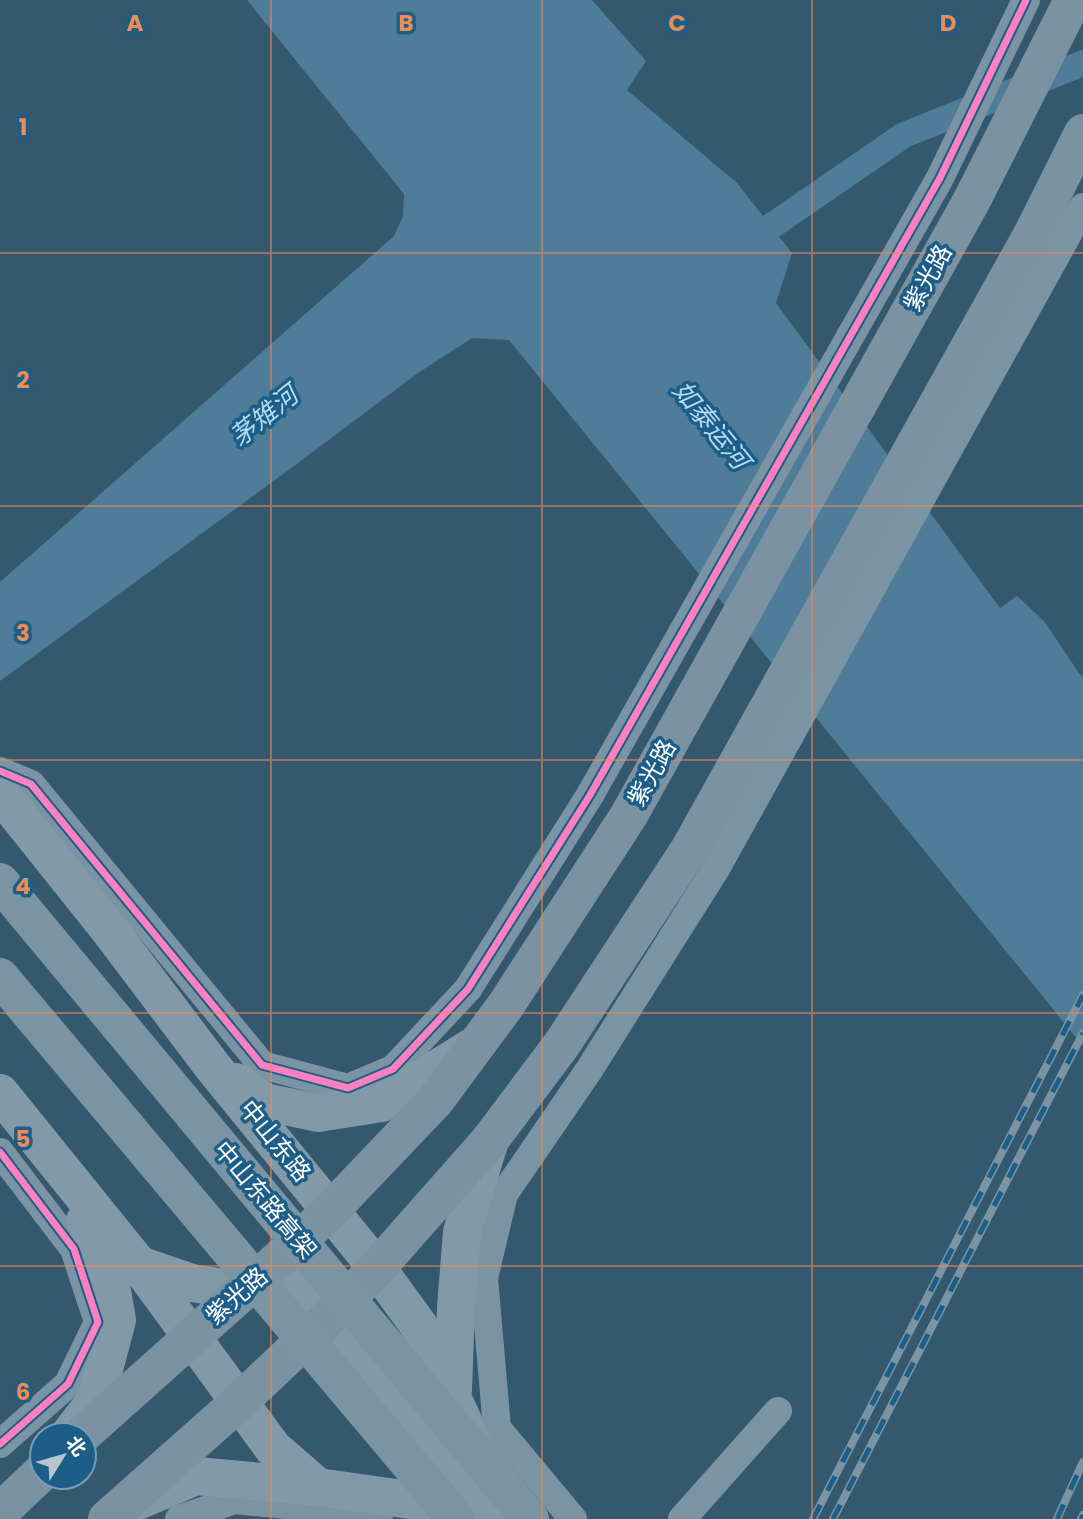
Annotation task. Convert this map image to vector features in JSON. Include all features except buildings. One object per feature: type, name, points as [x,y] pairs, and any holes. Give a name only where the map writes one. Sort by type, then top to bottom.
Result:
[{"type":"highway","name":"中山东路高架","points":[[0,882],[530,1519]]},
{"type":"highway","points":[[0,977],[456,1519]]},
{"type":"main road","name":"紫光路","points":[[98,1421],[331,1210],[435,1101],[506,1005],[636,803],[972,200],[1073,0]]},
{"type":"main road","points":[[111,1515],[239,1402],[325,1321],[377,1268],[490,1140],[575,1057],[1033,233],[1083,133]]},
{"type":"main road","name":"中山东路","points":[[0,793],[214,1067],[377,1268],[419,1326],[464,1423],[496,1519]]},
{"type":"main road","points":[[214,1067],[265,1102],[318,1113],[383,1103],[475,1045]]},
{"type":"main road","points":[[0,1093],[139,1265],[273,1448],[318,1487]]},
{"type":"main road","points":[[453,1399],[462,1232],[490,1140]]},
{"type":"main road","points":[[59,1166],[109,1274],[117,1320],[96,1400],[80,1421]]},
{"type":"main road","name":"中山东路","points":[[276,1262],[496,1519]]},
{"type":"main road","points":[[139,1265],[192,1283],[242,1291]]},
{"type":"main road","points":[[111,1515],[196,1476],[318,1487],[417,1501],[473,1519]]},
{"type":"main road","points":[[0,1512],[28,1485]]},
{"type":"street","points":[[0,771],[32,784],[262,1065],[348,1088],[393,1069],[468,989],[590,794],[940,178],[1026,0]]},
{"type":"street","points":[[573,1519],[497,1428],[484,1278],[504,1194],[575,1057],[717,867],[1083,207]]},
{"type":"street","points":[[0,1152],[74,1250],[98,1322],[68,1384],[0,1444]]},
{"type":"street","points":[[682,1519],[778,1411]]},
{"type":"street","points":[[179,1519],[235,1500],[337,1510],[379,1519]]},
{"type":"water","points":[[247,0],[592,0],[646,61],[627,90],[737,183],[792,253],[776,303],[1000,608],[1017,596],[1044,621],[1083,677],[1083,1046],[509,340],[472,338],[418,373],[0,681],[0,582],[394,236],[403,216],[404,194]]},
{"type":"waterway","points":[[741,247],[904,135],[1083,63]]},
{"type":"railway","points":[[813,1519],[1083,995]]},
{"type":"railway","points":[[833,1519],[1083,1033]]},
{"type":"railway","points":[[1057,1519],[1083,1462]]},
{"type":"railway","points":[[1081,1519],[1083,1515]]},
{"type":"cycle path","points":[[0,771],[31,784],[262,1065],[348,1088],[393,1069],[468,989],[590,795],[940,178],[1026,0]]},
{"type":"cycle path","points":[[0,1152],[74,1249],[98,1322],[68,1384],[0,1444]]},
{"type":"water label","name":"茅雉河","points":[[264,416]]},
{"type":"water label","name":"如泰运河","points":[[711,425]]}]
